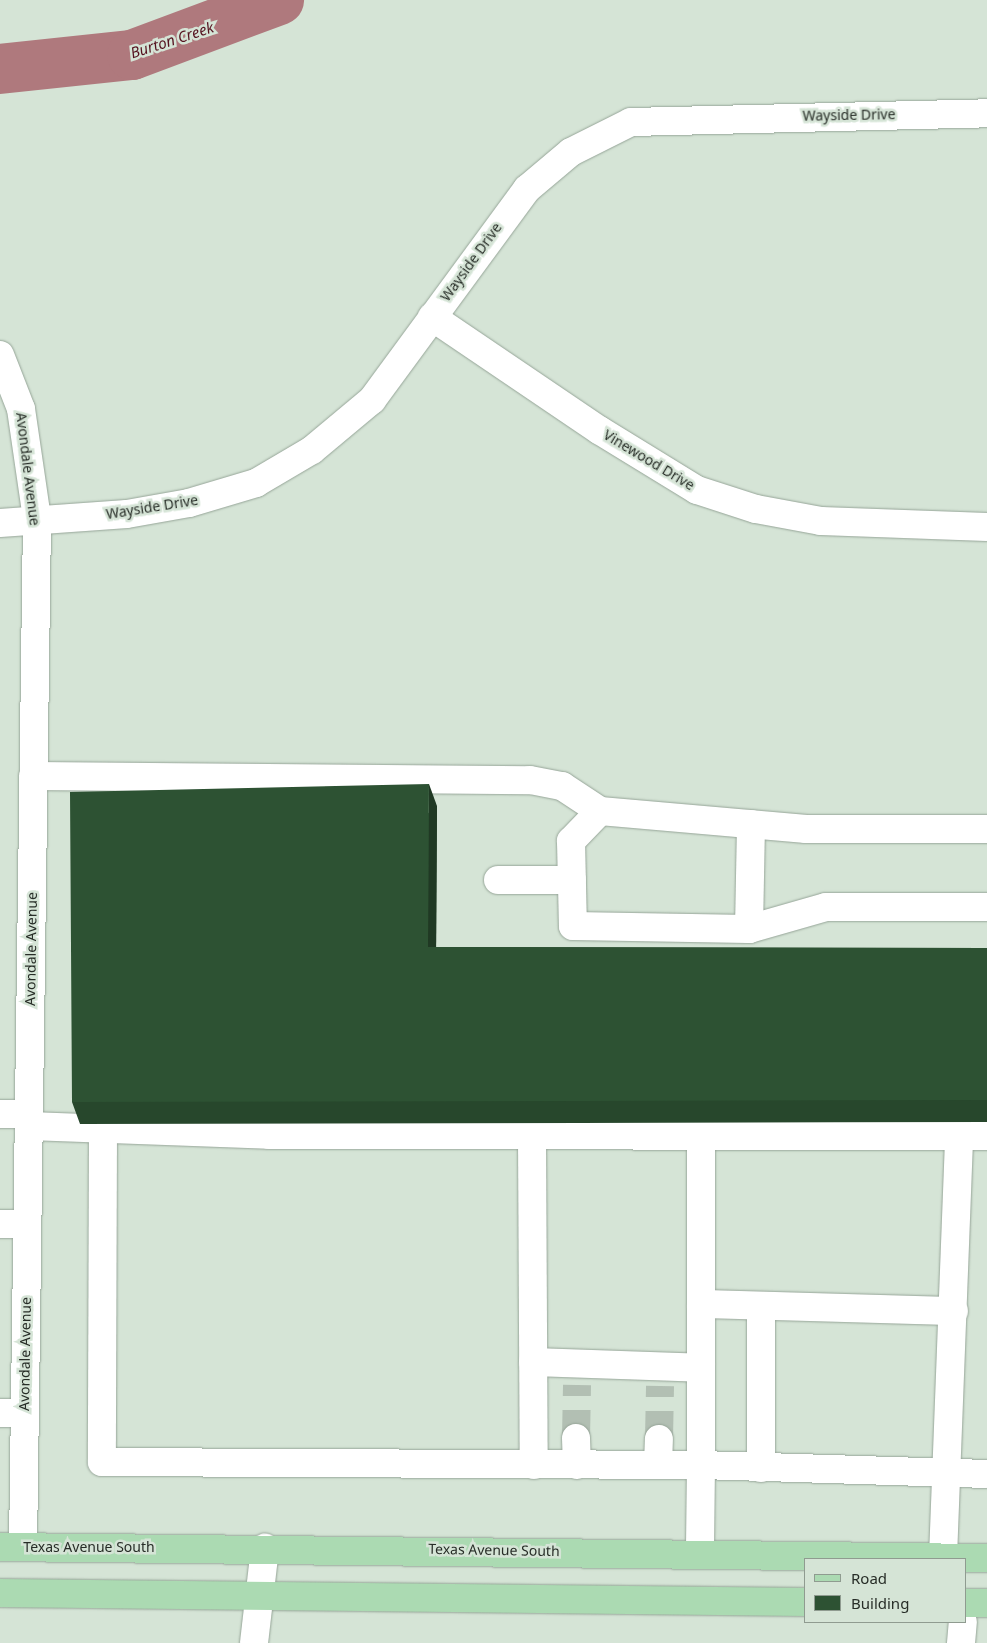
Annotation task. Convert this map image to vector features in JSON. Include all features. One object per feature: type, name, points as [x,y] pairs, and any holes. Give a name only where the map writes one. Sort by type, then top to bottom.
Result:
[{"type":"main road","name":"Texas Avenue South","points":[[11,1547],[700,1552],[987,1558]]},
{"type":"main road","points":[[0,1593],[804,1602]]},
{"type":"main road","points":[[967,1603],[987,1603]]},
{"type":"street","name":"Wayside Drive","points":[[0,524],[127,514],[189,503],[256,483],[312,450],[372,400],[527,189],[571,152],[631,122],[987,112]]},
{"type":"street","name":"Vinewood Drive","points":[[432,317],[599,430],[697,490],[756,510],[821,521],[987,527]]},
{"type":"street","name":"Avondale Avenue","points":[[0,355],[21,409],[37,520],[27,1224],[12,1413],[11,1547]]},
{"type":"street","points":[[33,776],[530,780],[562,786],[600,811],[806,829],[987,829]]},
{"type":"street","points":[[600,811],[571,841],[573,926],[749,929],[826,907],[987,907]]},
{"type":"street","points":[[749,929],[751,824]]},
{"type":"street","points":[[498,880],[572,880]]},
{"type":"street","points":[[0,1114],[29,1120],[103,1129],[269,1135],[987,1136]]},
{"type":"street","points":[[103,1129],[102,1462],[534,1466],[701,1465],[987,1474]]},
{"type":"street","points":[[532,1136],[534,1466]]},
{"type":"street","points":[[700,1136],[700,1552]]},
{"type":"street","points":[[943,1557],[954,1311],[959,1136]]},
{"type":"street","points":[[0,1224],[27,1224]]},
{"type":"street","points":[[701,1304],[954,1311]]},
{"type":"street","points":[[761,1468],[762,1307]]},
{"type":"street","points":[[533,1362],[578,1374],[661,1376],[701,1368]]},
{"type":"street","points":[[576,1438],[577,1465]]},
{"type":"street","points":[[658,1465],[659,1439]]},
{"type":"street","points":[[254,1643],[265,1548]]},
{"type":"street","points":[[961,1643],[963,1623]]},
{"type":"building","points":[[429,784],[428,947],[987,948],[987,1100],[72,1102],[70,792]]},
{"type":"waterway","name":"Burton Creek","points":[[0,69],[132,55],[279,0]]},
{"type":"tunnel","points":[[576,1438],[577,1385]]},
{"type":"tunnel","points":[[659,1439],[660,1386]]}]
